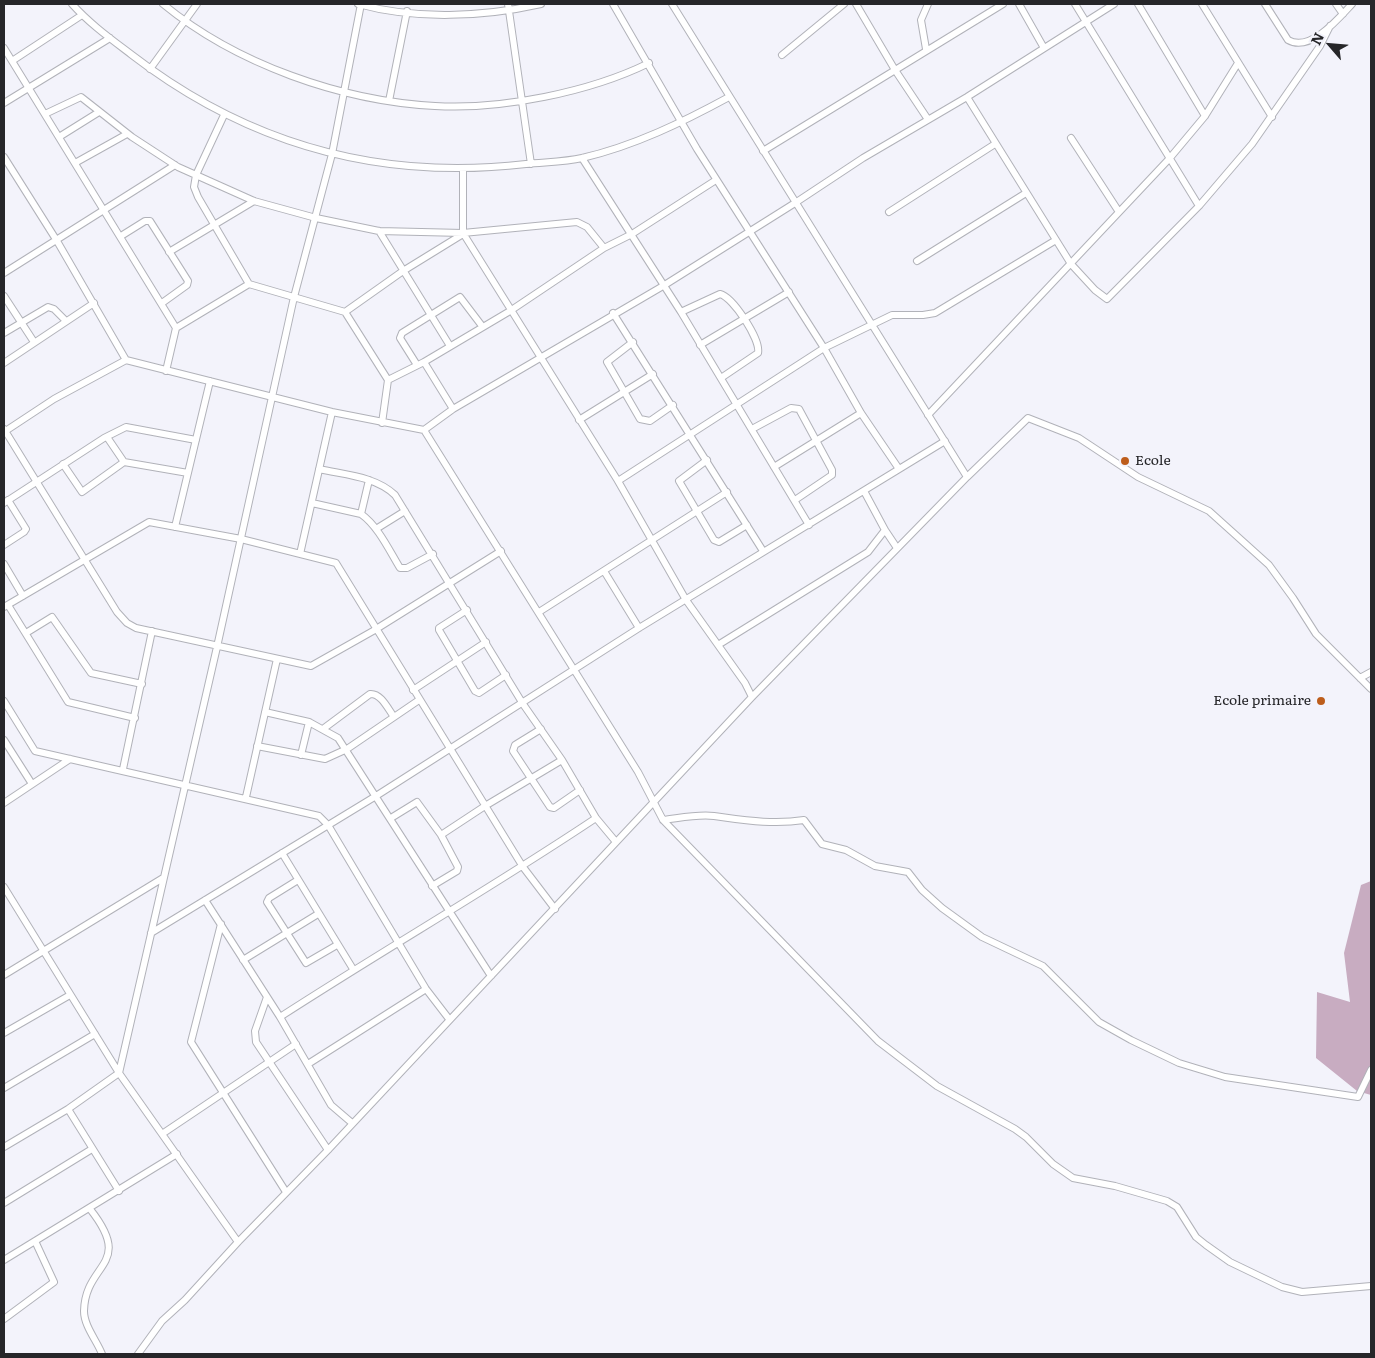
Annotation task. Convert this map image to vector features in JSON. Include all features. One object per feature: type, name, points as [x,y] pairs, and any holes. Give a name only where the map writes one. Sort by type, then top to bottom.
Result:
[{"type":"street","points":[[72,4],[82,15],[150,69],[224,115],[332,154],[403,167],[462,170],[582,158],[682,123],[729,97]]},
{"type":"street","points":[[163,4],[208,36],[266,66],[344,91],[389,100],[436,106],[487,105],[562,93],[625,75],[649,63]]},
{"type":"street","points":[[150,69],[197,4]]},
{"type":"street","points":[[4,1147],[68,1109],[120,1073],[163,878],[218,647],[294,297],[332,154],[360,4],[439,15],[541,4]]},
{"type":"street","points":[[612,4],[649,63],[716,180],[750,230],[824,348],[861,413],[899,469]]},
{"type":"street","points":[[672,4],[967,476]]},
{"type":"street","points":[[782,55],[844,4]]},
{"type":"street","points":[[856,4],[895,70],[927,118]]},
{"type":"street","points":[[926,49],[921,20],[928,4]]},
{"type":"street","points":[[763,151],[926,49],[977,21],[1003,4]]},
{"type":"street","points":[[1019,4],[1044,48]]},
{"type":"street","points":[[1074,4],[1199,206]]},
{"type":"street","points":[[4,157],[6,166],[57,241],[126,360],[166,372],[210,381],[332,412],[424,430],[453,409],[663,286],[927,118],[967,97],[1114,4]]},
{"type":"street","points":[[1138,4],[1205,116]]},
{"type":"street","points":[[1202,4],[1272,116]]},
{"type":"street","points":[[1265,4],[1285,36],[1291,42],[1308,41],[1330,26],[1352,4]]},
{"type":"street","points":[[1336,4],[1343,14]]},
{"type":"street","points":[[509,7],[531,164]]},
{"type":"street","points":[[389,100],[407,11]]},
{"type":"street","points":[[12,60],[82,15]]},
{"type":"street","points":[[967,97],[1071,264],[1095,290],[1107,298],[1199,206],[1252,144],[1320,46],[1330,26]]},
{"type":"street","points":[[4,103],[110,38]]},
{"type":"street","points":[[4,48],[176,328],[166,372]]},
{"type":"street","points":[[928,415],[1169,159],[1205,116],[1238,63]]},
{"type":"street","points":[[45,114],[79,97],[127,134],[175,165],[254,201],[316,218],[379,230],[464,233],[577,222],[587,227],[604,248]]},
{"type":"street","points":[[59,136],[98,112]]},
{"type":"street","points":[[224,115],[196,175],[195,190],[250,284],[345,312],[388,380],[382,423]]},
{"type":"street","points":[[76,163],[127,134]]},
{"type":"street","points":[[1072,138],[1119,212]]},
{"type":"street","points":[[890,212],[995,144]]},
{"type":"street","points":[[582,158],[681,312],[809,525]]},
{"type":"street","points":[[4,273],[175,165]]},
{"type":"street","points":[[462,170],[464,233],[510,311],[654,540],[686,600],[752,697]]},
{"type":"street","points":[[388,380],[510,311],[604,248],[632,234],[716,180]]},
{"type":"street","points":[[917,261],[1026,193]]},
{"type":"street","points":[[169,252],[214,223],[254,201]]},
{"type":"street","points":[[121,236],[148,221],[189,283],[162,303]]},
{"type":"street","points":[[379,230],[450,346]]},
{"type":"street","points":[[345,312],[403,271],[464,233]]},
{"type":"street","points":[[618,481],[737,406],[824,348],[892,315],[935,313],[1056,240]]},
{"type":"street","points":[[176,328],[250,284]]},
{"type":"street","points":[[700,345],[789,292]]},
{"type":"street","points":[[681,312],[720,294],[726,295],[744,318],[758,344],[758,354],[720,378]]},
{"type":"street","points":[[4,296],[34,342]]},
{"type":"street","points":[[453,409],[400,336],[462,297],[482,326]]},
{"type":"street","points":[[4,363],[94,303]]},
{"type":"street","points":[[4,333],[48,307],[54,309],[66,321]]},
{"type":"street","points":[[614,313],[692,434],[763,551]]},
{"type":"street","points":[[632,342],[607,362],[624,392],[644,422],[650,421],[673,405]]},
{"type":"street","points":[[126,360],[54,400],[4,431],[37,480],[84,560],[121,617],[136,628],[311,666],[376,629],[501,551]]},
{"type":"street","points":[[579,420],[653,374]]},
{"type":"street","points":[[175,527],[210,381]]},
{"type":"street","points":[[752,429],[794,408],[798,409],[832,467],[832,475],[795,500]]},
{"type":"street","points":[[300,554],[332,412]]},
{"type":"street","points":[[774,467],[861,413]]},
{"type":"street","points":[[138,1354],[162,1321],[185,1300],[238,1242],[328,1150],[448,1019],[555,909],[752,697],[967,476],[1028,418],[1079,438],[1138,477],[1208,511],[1269,565],[1316,634],[1371,689]]},
{"type":"street","points":[[4,545],[26,529],[6,501],[107,437],[126,427],[196,440]]},
{"type":"street","points":[[424,430],[638,772],[663,820],[878,1041],[937,1086],[1026,1137],[1065,1174],[1073,1178],[1115,1186],[1167,1201],[1177,1207],[1196,1236],[1206,1245],[1230,1262],[1282,1288],[1302,1292],[1371,1286]]},
{"type":"street","points":[[107,437],[124,462]]},
{"type":"street","points":[[151,933],[376,796],[524,704],[639,628],[944,441]]},
{"type":"street","points":[[707,460],[679,481],[717,542],[747,525]]},
{"type":"street","points":[[63,464],[82,492],[124,462],[188,473]]},
{"type":"street","points":[[319,469],[369,480],[388,489],[433,554],[524,704],[562,760],[596,818],[616,842]]},
{"type":"street","points":[[361,514],[369,480]]},
{"type":"street","points":[[864,491],[897,548]]},
{"type":"street","points":[[539,612],[727,492]]},
{"type":"street","points":[[312,503],[361,514],[376,529],[400,568],[407,568],[433,554]]},
{"type":"street","points":[[376,529],[405,511]]},
{"type":"street","points":[[135,718],[68,702],[26,633],[6,606],[146,522],[241,539],[336,563],[523,867],[555,909]]},
{"type":"street","points":[[718,645],[868,552],[885,530]]},
{"type":"street","points":[[4,564],[23,596]]},
{"type":"street","points":[[604,571],[639,628]]},
{"type":"street","points":[[467,610],[439,629],[458,662],[477,693],[506,675]]},
{"type":"street","points":[[26,633],[52,617],[91,673],[142,684]]},
{"type":"street","points":[[123,770],[152,631]]},
{"type":"street","points":[[413,690],[486,642]]},
{"type":"street","points":[[246,797],[277,659]]},
{"type":"street","points":[[1360,678],[1371,672]]},
{"type":"street","points":[[323,729],[370,694],[379,696],[394,717]]},
{"type":"street","points":[[257,746],[325,759],[347,749],[419,700]]},
{"type":"street","points":[[4,701],[33,750],[246,797],[319,816],[328,825],[426,989],[448,1019]]},
{"type":"street","points":[[265,712],[309,722],[337,736],[490,976]]},
{"type":"street","points":[[301,755],[309,722]]},
{"type":"street","points":[[541,729],[513,748],[513,751],[548,806],[554,808],[580,790]]},
{"type":"street","points":[[4,740],[32,784]]},
{"type":"street","points":[[4,803],[70,759]]},
{"type":"street","points":[[441,835],[562,760]]},
{"type":"street","points":[[391,818],[417,802],[441,835],[458,868],[457,871],[432,886]]},
{"type":"street","points":[[663,820],[698,816],[769,822],[804,820],[822,844],[846,850],[875,866],[908,872],[922,890],[976,933],[1013,954],[1043,966],[1099,1022],[1131,1040],[1180,1063],[1225,1078],[1358,1097],[1371,1070]]},
{"type":"street","points":[[280,1017],[353,970],[523,867],[596,818]]},
{"type":"street","points":[[282,853],[353,970]]},
{"type":"street","points":[[4,975],[45,952],[163,878]]},
{"type":"street","points":[[298,880],[267,900],[287,933],[306,963],[338,945]]},
{"type":"street","points":[[4,886],[120,1073],[238,1242]]},
{"type":"street","points":[[205,900],[280,1017],[331,1105],[352,1123]]},
{"type":"street","points":[[244,960],[318,914]]},
{"type":"street","points":[[221,924],[190,1042],[286,1192]]},
{"type":"street","points":[[308,1064],[426,989]]},
{"type":"street","points":[[4,1033],[70,994]]},
{"type":"street","points":[[267,997],[254,1036],[328,1150]]},
{"type":"street","points":[[4,1088],[96,1034]]},
{"type":"street","points":[[162,1134],[296,1044]]},
{"type":"street","points":[[68,1109],[119,1191]]},
{"type":"street","points":[[4,1204],[92,1149]]},
{"type":"street","points":[[4,1260],[177,1154]]},
{"type":"street","points":[[90,1209],[104,1226],[108,1245],[106,1263],[88,1288],[84,1313],[102,1354]]},
{"type":"street","points":[[4,1319],[54,1282],[35,1242]]},
{"type":"shaded area","points":[[1371,881],[1371,1095],[1357,1091],[1316,1058],[1317,992],[1350,1002],[1344,953],[1361,885]]},
{"type":"place","name":"Ecole","points":[[1125,461]]},
{"type":"place","name":"Ecole primaire","points":[[1321,701]]}]
